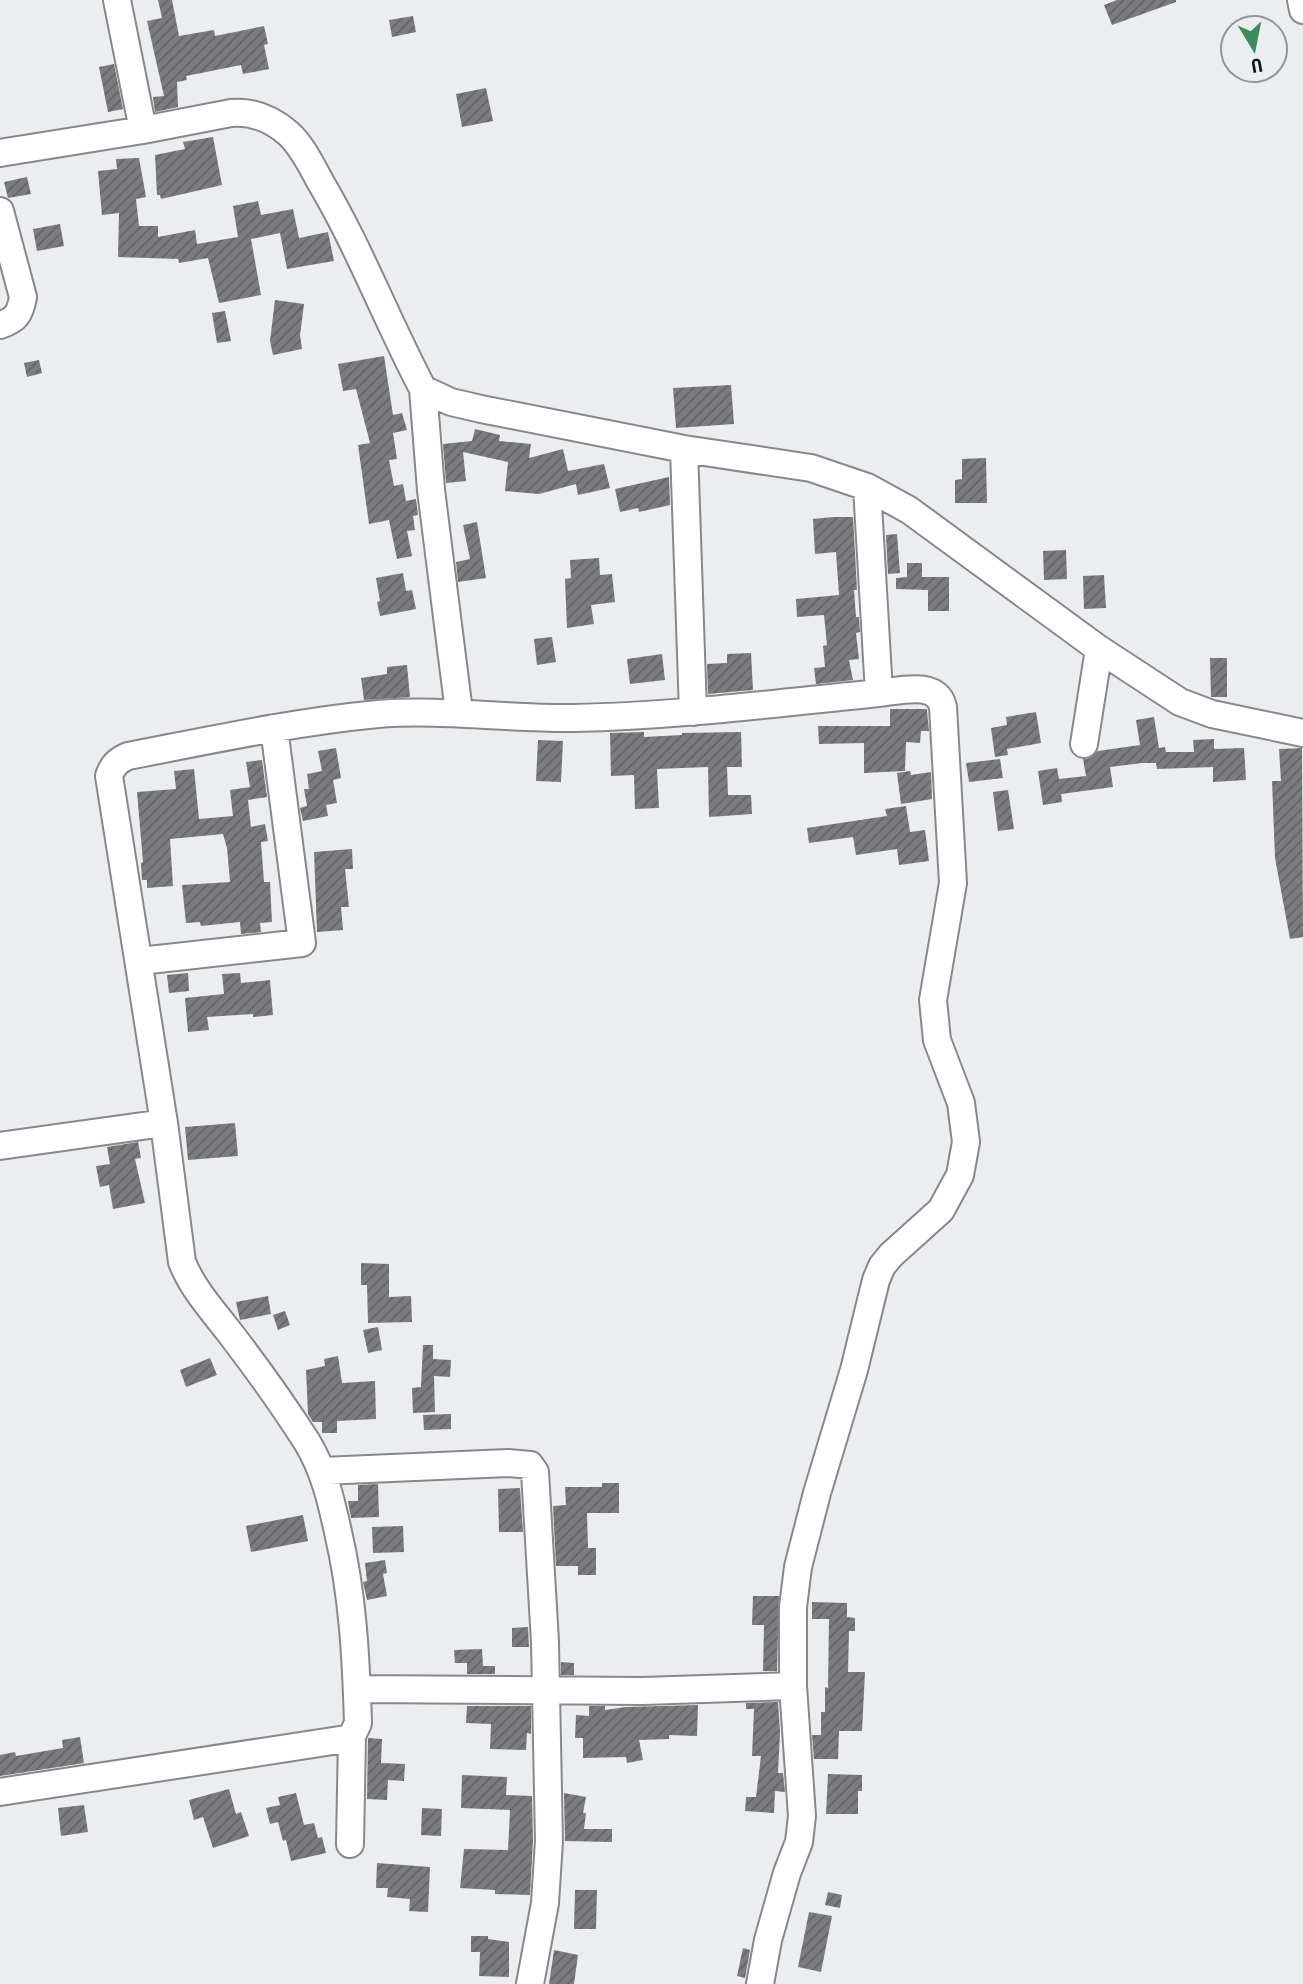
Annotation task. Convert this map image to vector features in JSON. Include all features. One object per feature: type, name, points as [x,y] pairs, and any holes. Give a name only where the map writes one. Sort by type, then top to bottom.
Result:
[{"type":"street","points":[[117,0],[143,130]]},
{"type":"street","points":[[1301,0],[1303,10]]},
{"type":"street","points":[[0,153],[244,111],[260,115],[290,135],[300,147],[335,207],[423,389],[431,490],[459,712]]},
{"type":"street","points":[[0,211],[23,297],[21,311],[15,320],[0,325]]},
{"type":"street","points":[[423,389],[451,401],[481,409],[684,449],[811,468],[867,487],[909,510],[1099,649],[1181,702],[1212,713],[1303,733]]},
{"type":"street","points":[[684,449],[693,712]]},
{"type":"street","points":[[867,487],[879,693]]},
{"type":"street","points":[[1084,744],[1099,649]]},
{"type":"street","points":[[350,1844],[352,1736],[358,1723],[355,1631],[348,1574],[322,1471],[307,1443],[248,1357],[189,1279],[182,1262],[140,961],[109,776],[113,766],[128,756],[274,728],[378,715],[459,712],[539,718],[693,712],[879,693],[923,690],[934,692],[941,698],[943,707],[953,883],[933,1000],[937,1040],[961,1103],[966,1142],[960,1175],[941,1210],[882,1266],[872,1292],[854,1370],[798,1567],[793,1607],[793,1686],[803,1816],[799,1842],[768,1940],[760,1984]]},
{"type":"street","points":[[140,961],[302,943],[274,728]]},
{"type":"street","points":[[0,1146],[164,1123]]},
{"type":"street","points":[[322,1471],[508,1463],[530,1465],[537,1479],[549,1841],[545,1903],[530,1984]]},
{"type":"street","points":[[357,1689],[643,1692],[793,1686]]},
{"type":"street","points":[[0,1792],[352,1736]]},
{"type":"building","points":[[158,0],[172,0],[179,36],[214,30],[215,36],[264,26],[268,44],[264,45],[269,69],[243,74],[241,65],[186,76],[187,80],[177,82],[178,107],[155,112],[153,97],[164,96],[147,21],[162,18]]},
{"type":"building","points":[[1117,0],[1176,2],[1112,25],[1104,5]]},
{"type":"building","points":[[413,16],[416,32],[392,37],[389,20]]},
{"type":"building","points":[[114,64],[123,109],[108,112],[99,67]]},
{"type":"building","points":[[486,88],[493,121],[462,127],[456,94]]},
{"type":"building","points":[[213,137],[222,185],[161,199],[160,195],[157,195],[155,155],[185,149],[183,142]]},
{"type":"building","points":[[139,158],[146,197],[136,199],[139,226],[158,226],[158,237],[195,230],[197,244],[238,237],[233,206],[258,201],[261,215],[293,209],[299,238],[328,232],[334,261],[287,269],[280,233],[251,239],[261,295],[219,303],[208,258],[179,263],[178,259],[118,257],[119,213],[102,215],[98,171],[117,169],[116,159]]},
{"type":"building","points":[[27,177],[31,194],[8,198],[4,182]]},
{"type":"building","points":[[60,224],[64,246],[37,251],[33,229]]},
{"type":"building","points":[[275,300],[304,304],[300,335],[302,349],[273,355],[270,341]]},
{"type":"building","points":[[225,311],[231,341],[217,343],[212,313]]},
{"type":"building","points":[[384,356],[393,415],[402,413],[407,430],[393,433],[397,459],[389,460],[394,486],[403,484],[406,501],[416,499],[418,515],[413,516],[415,530],[407,531],[412,556],[397,559],[389,520],[369,524],[358,445],[370,443],[356,389],[343,391],[338,364]]},
{"type":"building","points":[[39,360],[42,373],[27,377],[24,363]]},
{"type":"building","points":[[731,385],[734,424],[676,428],[673,388]]},
{"type":"building","points":[[475,429],[500,435],[499,441],[531,444],[529,458],[563,449],[568,471],[604,464],[610,488],[578,495],[576,484],[539,494],[505,491],[508,462],[463,452],[466,481],[446,483],[443,444],[472,441]]},
{"type":"building","points":[[986,458],[987,503],[955,503],[955,480],[962,479],[962,459]]},
{"type":"building","points":[[669,477],[670,505],[639,512],[638,508],[620,512],[615,489]]},
{"type":"building","points":[[853,517],[857,590],[854,590],[860,632],[856,633],[859,659],[849,660],[853,680],[816,684],[814,668],[825,667],[823,646],[827,645],[824,615],[797,617],[796,599],[839,595],[836,552],[815,554],[813,519]]},
{"type":"building","points":[[477,522],[486,578],[458,582],[456,562],[470,559],[463,525]]},
{"type":"building","points":[[897,534],[900,573],[888,574],[886,535]]},
{"type":"building","points":[[1066,550],[1067,579],[1044,580],[1043,551]]},
{"type":"building","points":[[599,558],[600,575],[612,574],[615,602],[591,605],[594,624],[567,628],[565,579],[571,578],[570,560]]},
{"type":"building","points":[[907,563],[922,563],[922,577],[949,577],[949,611],[928,611],[928,590],[896,589],[896,578],[907,577]]},
{"type":"building","points":[[403,573],[406,591],[412,590],[416,609],[380,616],[376,578]]},
{"type":"building","points":[[1104,575],[1106,608],[1084,609],[1083,576]]},
{"type":"building","points":[[552,637],[556,662],[537,665],[534,639]]},
{"type":"building","points":[[751,653],[753,690],[708,694],[707,664],[727,663],[727,654]]},
{"type":"building","points":[[662,654],[665,680],[630,684],[627,659]]},
{"type":"building","points":[[1210,658],[1227,658],[1227,697],[1211,697]]},
{"type":"building","points":[[407,665],[410,697],[364,700],[361,678],[387,674],[387,667]]},
{"type":"building","points":[[890,709],[927,709],[929,731],[921,731],[920,743],[906,742],[905,771],[864,773],[864,743],[819,744],[818,726],[890,726]]},
{"type":"building","points":[[1036,712],[1041,743],[1007,749],[1008,755],[995,757],[991,728],[1007,725],[1006,717]]},
{"type":"building","points":[[1154,717],[1159,748],[1165,747],[1166,752],[1194,752],[1193,740],[1214,739],[1214,749],[1244,748],[1246,780],[1213,782],[1213,767],[1157,769],[1156,763],[1142,763],[1110,767],[1113,787],[1061,794],[1062,802],[1043,805],[1038,771],[1057,768],[1059,779],[1086,776],[1083,759],[1090,758],[1098,751],[1140,745],[1136,720]]},
{"type":"building","points":[[644,732],[644,737],[741,732],[742,767],[727,767],[728,795],[751,795],[752,814],[709,817],[708,767],[657,769],[659,808],[635,809],[634,775],[611,776],[610,733]]},
{"type":"building","points":[[538,740],[563,741],[561,782],[536,781]]},
{"type":"building","points":[[336,748],[341,778],[333,780],[337,803],[326,805],[328,816],[303,821],[300,808],[307,806],[304,789],[309,789],[307,774],[322,771],[318,751]]},
{"type":"building","points":[[1302,748],[1303,937],[1290,939],[1275,858],[1272,781],[1281,781],[1279,749]]},
{"type":"building","points":[[1000,759],[1003,778],[969,782],[966,763]]},
{"type":"building","points":[[262,760],[267,797],[248,800],[251,827],[265,824],[268,841],[261,842],[264,882],[270,882],[272,922],[260,923],[261,932],[241,934],[240,922],[201,926],[200,922],[186,923],[182,885],[230,882],[223,834],[170,839],[173,886],[147,888],[147,880],[142,880],[137,792],[176,789],[174,771],[194,769],[199,819],[233,816],[230,790],[250,787],[246,762]]},
{"type":"building","points":[[910,771],[911,775],[931,772],[932,799],[901,804],[897,773]]},
{"type":"building","points":[[1008,790],[1014,829],[998,831],[993,792]]},
{"type":"building","points":[[906,806],[910,832],[925,830],[929,861],[899,865],[897,849],[856,855],[853,837],[809,843],[807,828],[887,816],[885,809]]},
{"type":"building","points":[[352,849],[353,869],[345,869],[349,907],[341,907],[343,930],[317,932],[314,852]]},
{"type":"building","points":[[188,973],[189,991],[169,993],[167,975]]},
{"type":"building","points":[[240,973],[241,983],[270,980],[273,1015],[207,1017],[209,1030],[188,1032],[185,998],[224,994],[222,974]]},
{"type":"building","points":[[235,1123],[238,1156],[188,1160],[185,1127]]},
{"type":"building","points":[[138,1142],[141,1158],[135,1159],[145,1203],[113,1209],[109,1185],[100,1187],[96,1166],[110,1164],[107,1147]]},
{"type":"building","points":[[361,1263],[389,1264],[389,1297],[411,1296],[412,1322],[368,1323],[367,1285],[361,1285]]},
{"type":"building","points":[[268,1296],[271,1314],[240,1320],[236,1302]]},
{"type":"building","points":[[285,1311],[290,1325],[278,1330],[273,1315]]},
{"type":"building","points":[[378,1327],[382,1350],[368,1353],[363,1330]]},
{"type":"building","points":[[423,1345],[433,1345],[433,1359],[451,1360],[450,1377],[434,1376],[435,1412],[413,1413],[412,1388],[421,1387]]},
{"type":"building","points":[[338,1356],[342,1383],[375,1381],[376,1419],[337,1421],[337,1433],[322,1433],[322,1422],[313,1422],[308,1414],[306,1370],[325,1366],[324,1359]]},
{"type":"building","points":[[210,1358],[217,1375],[186,1387],[180,1370]]},
{"type":"building","points":[[451,1414],[451,1429],[424,1430],[423,1415]]},
{"type":"building","points":[[602,1483],[619,1483],[619,1513],[587,1513],[588,1548],[596,1548],[596,1575],[578,1575],[578,1566],[556,1566],[553,1506],[566,1505],[565,1487],[602,1487]]},
{"type":"building","points":[[378,1484],[379,1517],[351,1518],[348,1501],[358,1501],[358,1485]]},
{"type":"building","points":[[520,1488],[523,1532],[499,1532],[498,1489]]},
{"type":"building","points":[[303,1515],[308,1541],[251,1552],[246,1526]]},
{"type":"building","points":[[403,1526],[404,1552],[373,1553],[372,1527]]},
{"type":"building","points":[[385,1560],[387,1573],[383,1574],[387,1596],[367,1600],[363,1582],[367,1581],[365,1563]]},
{"type":"building","points":[[753,1596],[779,1596],[777,1671],[763,1671],[764,1625],[752,1625]]},
{"type":"building","points":[[812,1602],[847,1603],[847,1617],[855,1618],[855,1631],[849,1631],[848,1672],[865,1672],[862,1731],[839,1731],[838,1759],[814,1759],[812,1735],[821,1735],[821,1712],[825,1712],[825,1687],[828,1688],[829,1619],[812,1619]]},
{"type":"building","points":[[528,1627],[529,1647],[512,1647],[512,1628]]},
{"type":"building","points":[[482,1649],[483,1666],[495,1666],[495,1674],[467,1674],[467,1663],[455,1663],[454,1650]]},
{"type":"building","points":[[561,1662],[574,1663],[574,1675],[561,1675]]},
{"type":"building","points":[[778,1702],[778,1773],[783,1773],[785,1792],[775,1791],[774,1813],[745,1811],[746,1797],[756,1797],[761,1756],[752,1756],[754,1709],[746,1709],[746,1703]]},
{"type":"building","points":[[698,1705],[697,1736],[669,1735],[669,1739],[639,1740],[643,1760],[627,1763],[626,1757],[583,1758],[583,1738],[575,1738],[576,1715],[589,1716],[589,1706],[605,1706],[605,1710]]},
{"type":"building","points":[[467,1706],[531,1706],[531,1734],[527,1733],[526,1750],[490,1749],[491,1724],[466,1723]]},
{"type":"building","points":[[80,1737],[84,1763],[0,1776],[0,1755],[15,1752],[16,1756],[63,1748],[62,1740]]},
{"type":"building","points":[[368,1738],[382,1739],[381,1763],[405,1764],[404,1781],[388,1780],[387,1800],[367,1799]]},
{"type":"building","points":[[828,1774],[862,1775],[862,1791],[858,1791],[858,1814],[826,1814]]},
{"type":"building","points":[[462,1775],[507,1777],[506,1795],[532,1796],[530,1895],[495,1894],[495,1890],[460,1888],[464,1849],[508,1850],[510,1810],[461,1808]]},
{"type":"building","points":[[229,1789],[236,1814],[241,1812],[249,1836],[213,1848],[203,1817],[194,1820],[189,1800]]},
{"type":"building","points":[[296,1793],[304,1825],[314,1823],[318,1838],[322,1837],[326,1853],[291,1861],[278,1822],[270,1824],[266,1808],[280,1805],[278,1797]]},
{"type":"building","points":[[564,1793],[586,1797],[584,1829],[612,1829],[612,1842],[565,1841]]},
{"type":"building","points":[[84,1805],[88,1832],[61,1836],[58,1808]]},
{"type":"building","points":[[422,1808],[442,1809],[441,1836],[421,1835]]},
{"type":"building","points":[[377,1863],[430,1867],[428,1912],[409,1911],[410,1899],[387,1897],[388,1888],[376,1888]]},
{"type":"building","points":[[575,1890],[597,1890],[596,1929],[574,1929]]},
{"type":"building","points":[[828,1892],[842,1895],[840,1908],[825,1905]]},
{"type":"building","points":[[809,1912],[832,1916],[821,1972],[798,1967]]},
{"type":"building","points":[[471,1936],[488,1936],[488,1939],[509,1942],[509,1977],[479,1976],[480,1952],[471,1952]]},
{"type":"building","points":[[743,1948],[750,1950],[745,1978],[737,1976]]},
{"type":"building","points":[[554,1950],[578,1955],[574,1984],[549,1984]]}]
